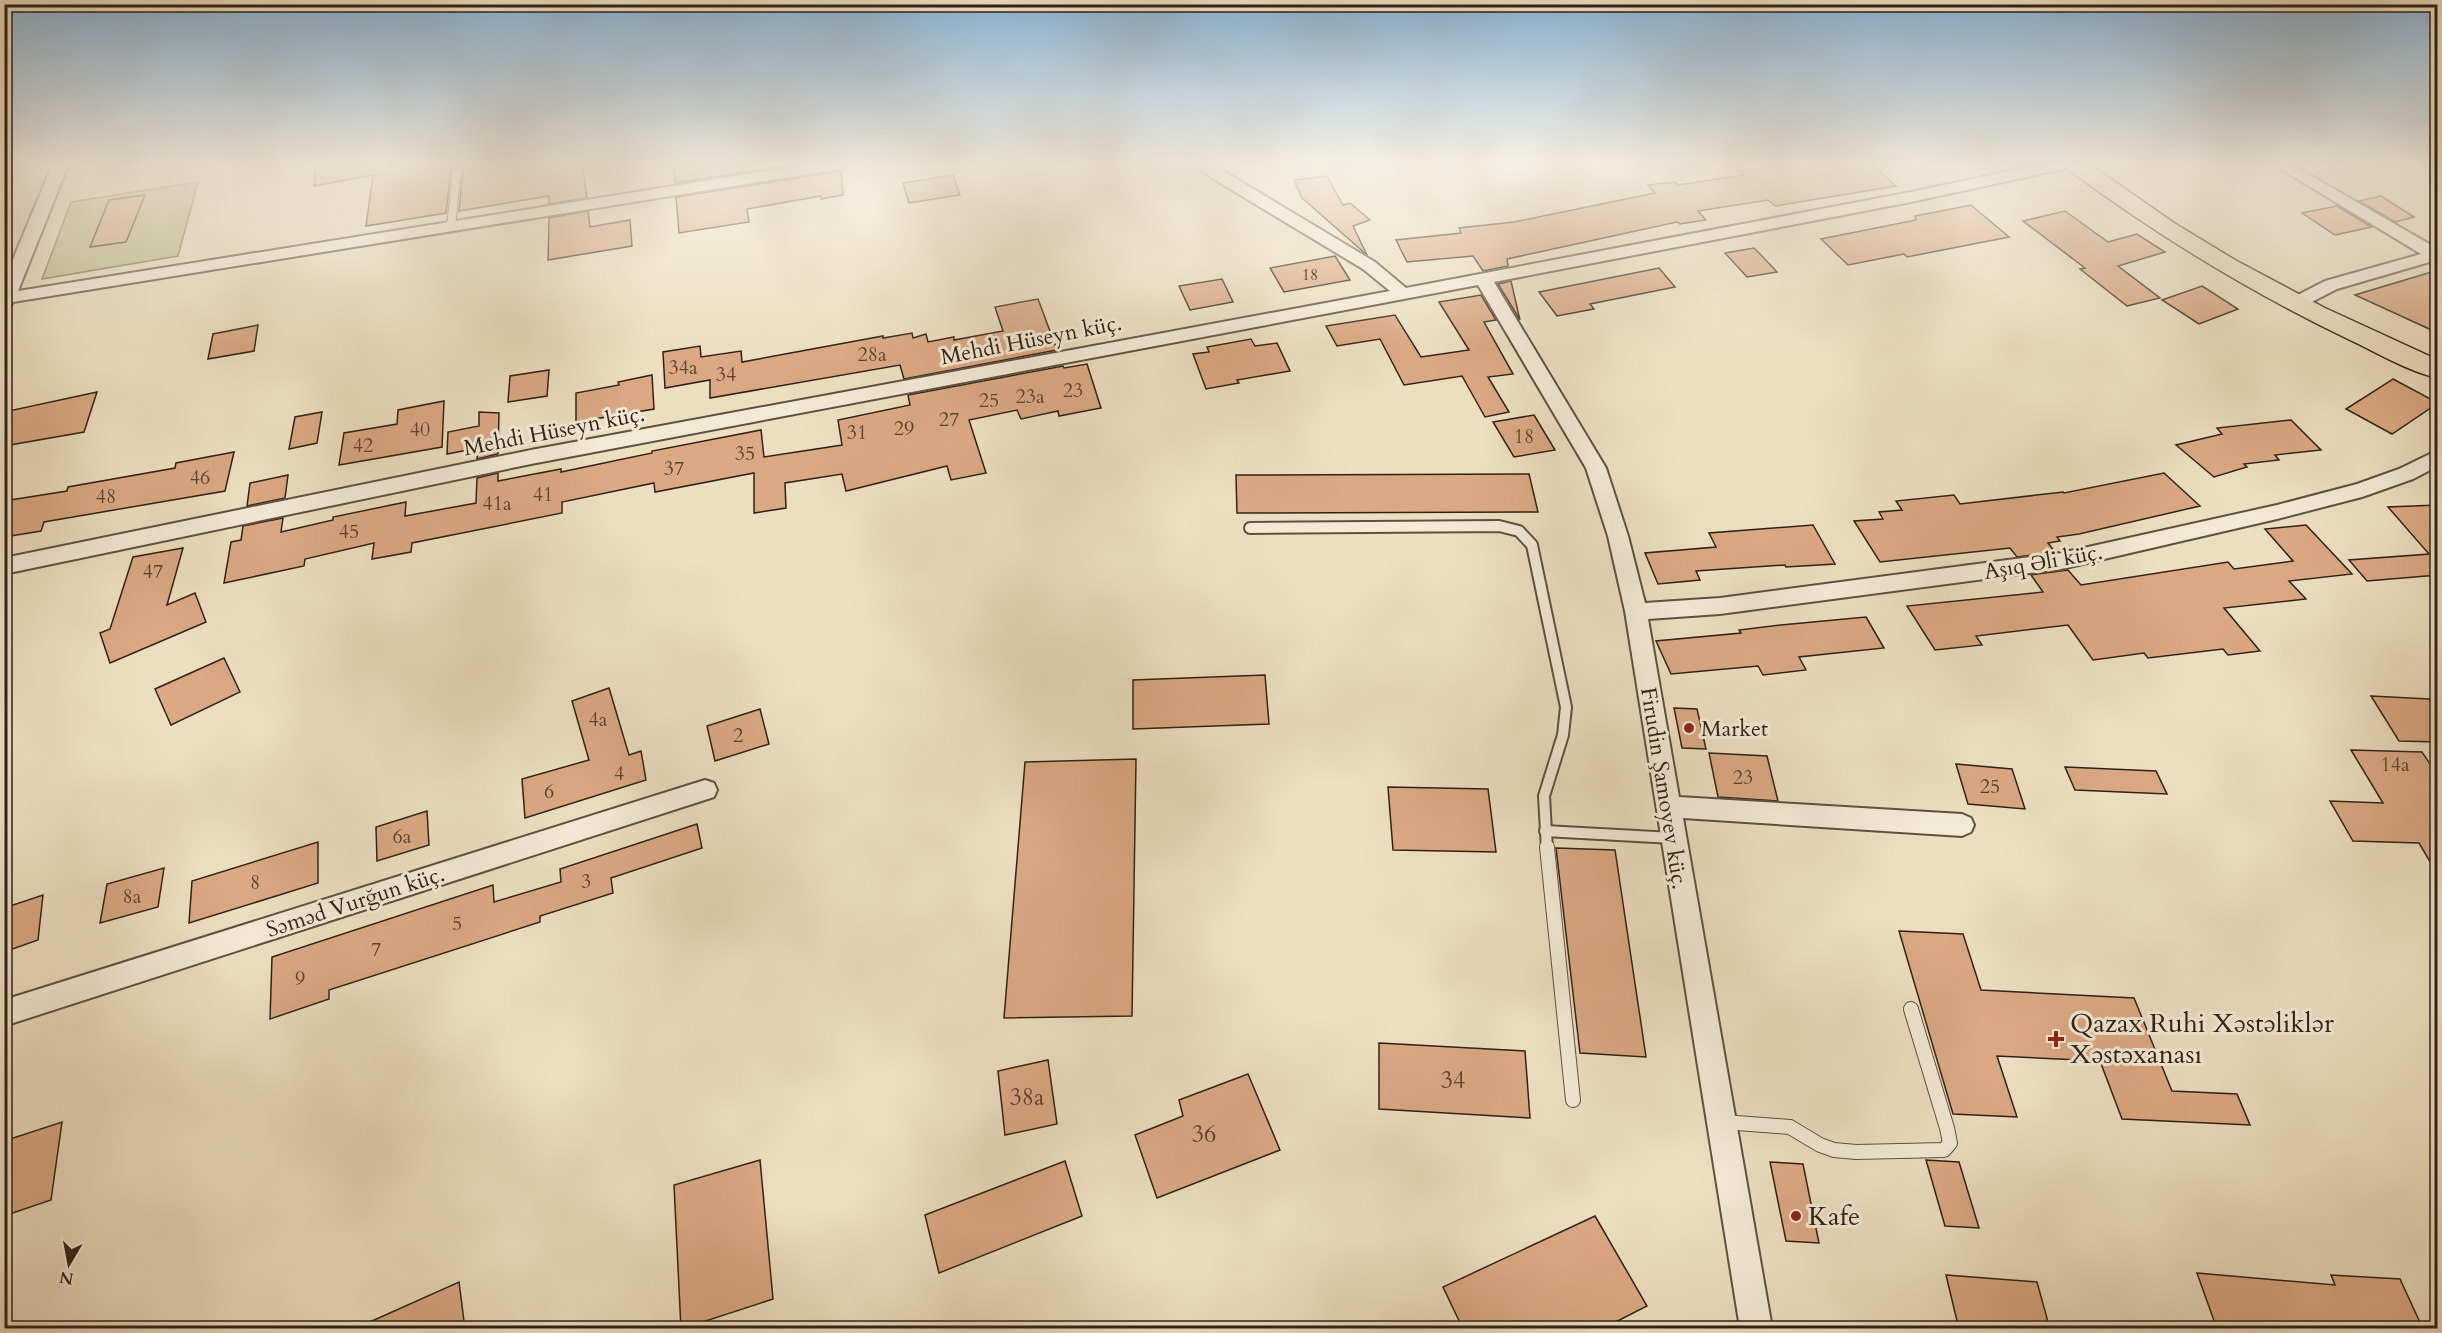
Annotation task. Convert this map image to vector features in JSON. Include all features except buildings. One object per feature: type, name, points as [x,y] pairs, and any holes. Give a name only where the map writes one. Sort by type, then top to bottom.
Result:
[{"type":"main road","points":[[2164,225],[2197,248],[2296,303],[2438,370]]},
{"type":"street","points":[[5,299],[35,225]]},
{"type":"street","points":[[5,299],[456,225]]},
{"type":"street","points":[[1304,225],[1386,277],[1402,294]]},
{"type":"street","name":"Mehdi Hüseyn küç.","points":[[4,566],[531,457],[1762,225]]},
{"type":"street","points":[[2385,225],[2436,255]]},
{"type":"street","points":[[2296,303],[2331,285],[2436,255]]},
{"type":"street","name":"Firudin Şamoyev küç.","points":[[1483,278],[1596,468],[1618,536],[1636,611],[1756,1329]]},
{"type":"street","name":"Aşıq Əli küç.","points":[[1636,611],[1720,606],[2061,561],[2277,512],[2362,490],[2406,474],[2438,457]]},
{"type":"street","name":"Səməd Vurğun küç.","points":[[4,1012],[705,790]]},
{"type":"street","points":[[1668,807],[1962,825]]},
{"type":"lane","points":[[1250,528],[1499,526],[1519,531],[1532,545],[1562,676],[1566,707],[1563,735],[1544,796],[1545,831],[1573,1100]]},
{"type":"lane","points":[[1545,831],[1674,838]]},
{"type":"lane","points":[[1721,1122],[1790,1127],[1820,1145],[1834,1150],[1856,1152],[1944,1150],[1950,1143],[1947,1128],[1911,1009]]},
{"type":"green space","points":[[62,225],[186,225],[178,256],[42,279]]},
{"type":"place","name":"Market","points":[[1689,728]]},
{"type":"place","name":"Qazax Ruhi Xəstəliklər Xəstəxanası","points":[[2056,1039]]},
{"type":"place","name":"Kafe","points":[[1796,1216]]}]
